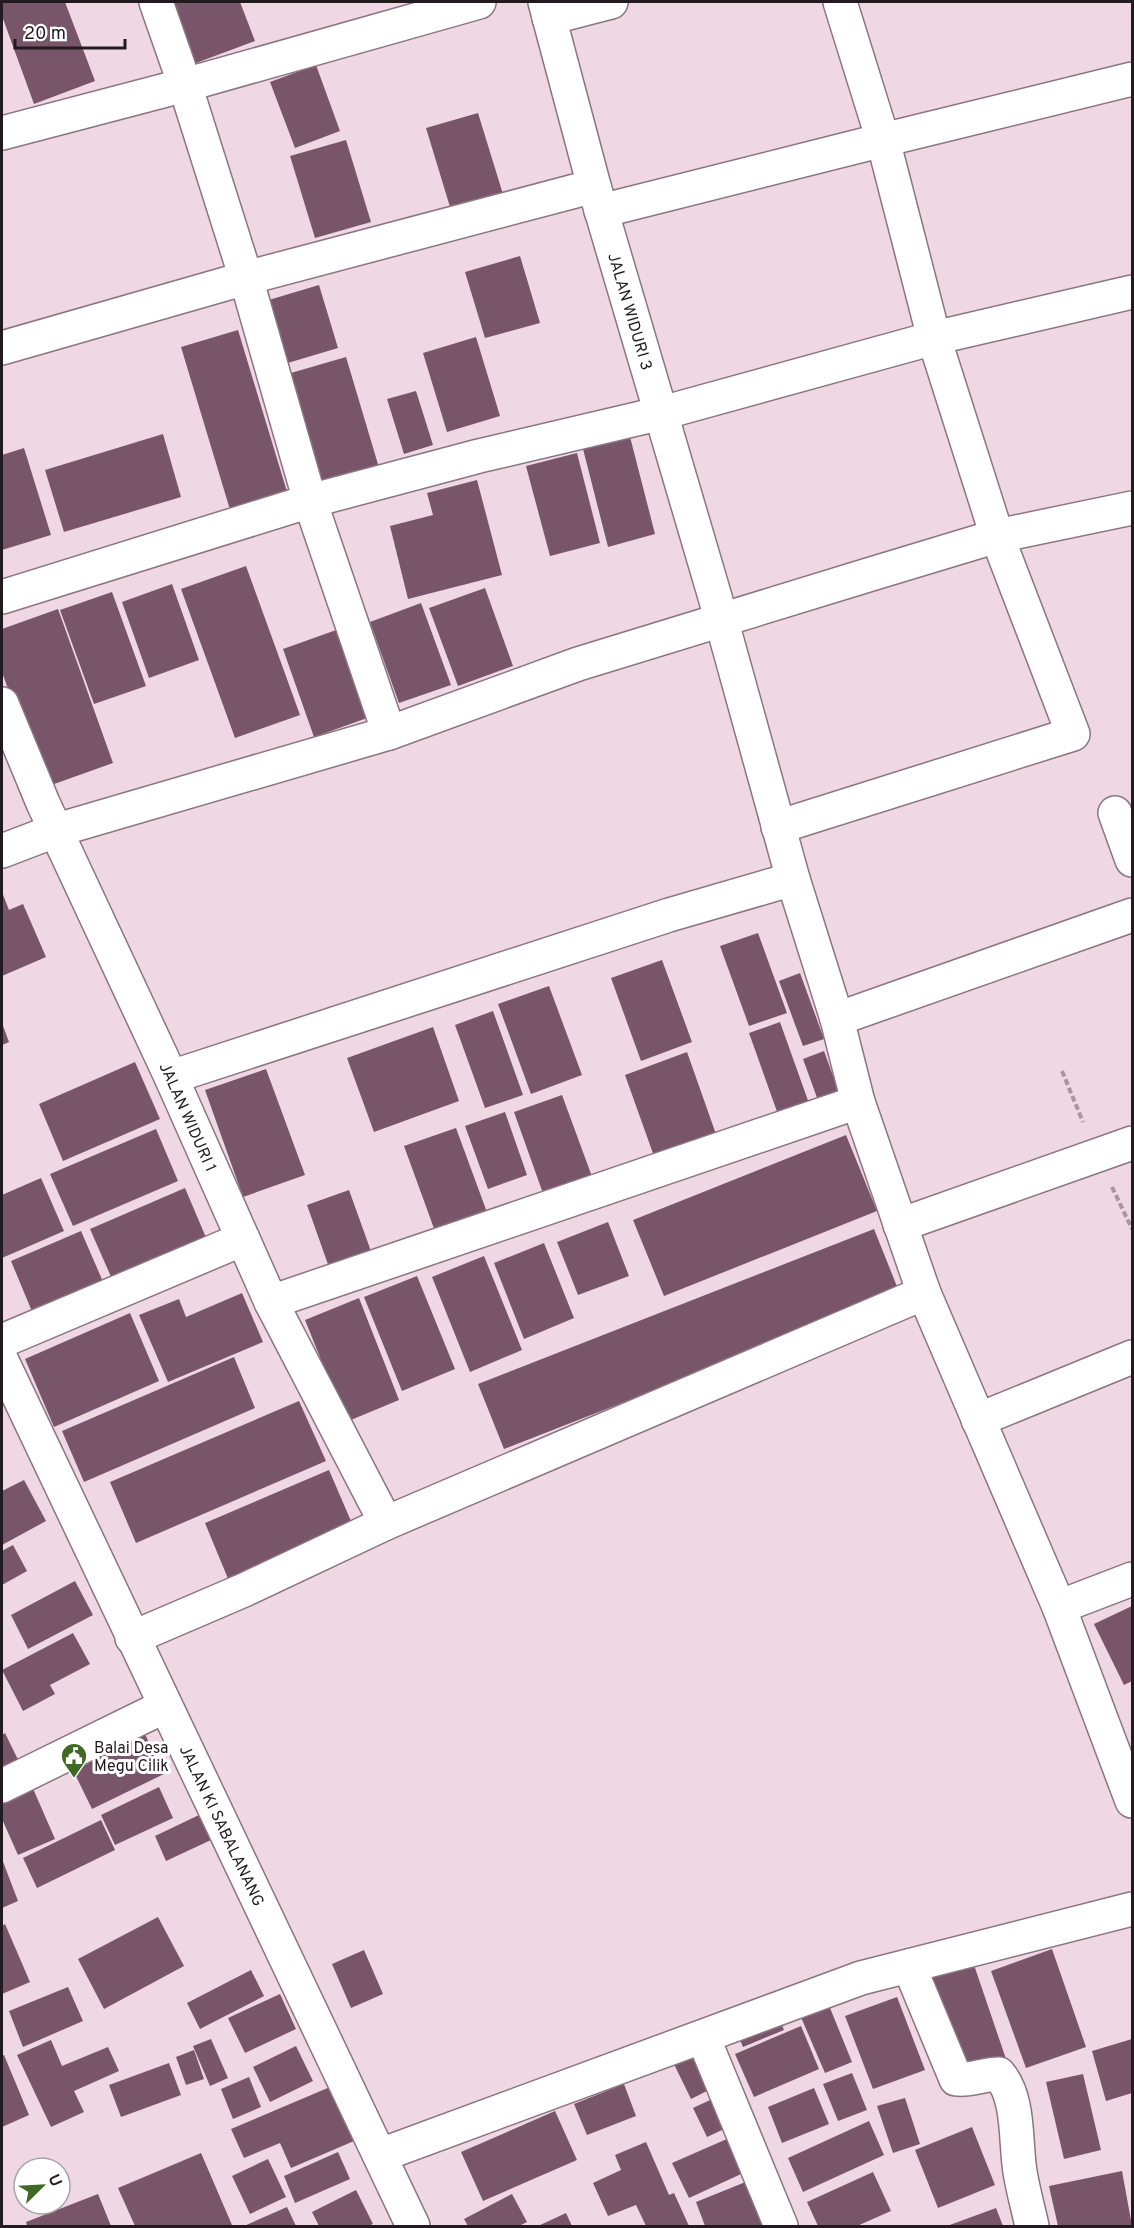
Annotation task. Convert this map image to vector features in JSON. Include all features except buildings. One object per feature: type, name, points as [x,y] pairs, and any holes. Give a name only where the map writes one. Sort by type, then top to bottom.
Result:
[{"type":"street","points":[[156,2],[185,85],[246,278],[310,501],[389,733]]},
{"type":"street","points":[[2,133],[185,85],[479,2]]},
{"type":"street","points":[[547,10],[611,2]]},
{"type":"street","points":[[778,827],[1073,734],[997,536],[934,339],[883,140],[840,2]]},
{"type":"street","name":"JALAN WIDURI 3","points":[[547,10],[597,199],[662,413],[793,879],[837,1019],[858,1102],[924,1293],[1059,1607],[1132,1801]]},
{"type":"street","points":[[2,348],[246,278],[597,199],[883,140],[1132,79]]},
{"type":"street","points":[[2,597],[310,501],[479,456],[662,413],[934,339],[1132,292]]},
{"type":"street","points":[[2,851],[57,830],[389,733],[578,664],[720,620],[997,536],[1132,508]]},
{"type":"street","name":"JALAN WIDURI 1","points":[[2,704],[43,803],[171,1077],[271,1302],[386,1524]]},
{"type":"street","points":[[1115,813],[1132,860]]},
{"type":"street","points":[[171,1077],[669,915],[793,879]]},
{"type":"street","points":[[837,1019],[1132,915]]},
{"type":"street","points":[[271,1302],[858,1102]]},
{"type":"street","points":[[900,1225],[1132,1143]]},
{"type":"street","points":[[2,1341],[243,1239]]},
{"type":"street","points":[[132,1638],[244,1590],[386,1524],[924,1293]]},
{"type":"street","points":[[978,1420],[1132,1357]]},
{"type":"street","name":"JALAN KI SABALANANG","points":[[2,1361],[413,2226]]},
{"type":"street","points":[[1059,1607],[1132,1579]]},
{"type":"street","points":[[2,1786],[165,1706]]},
{"type":"street","points":[[381,2155],[861,1978],[1132,1909]]},
{"type":"street","points":[[909,1966],[956,2079],[965,2080],[988,2074],[999,2074],[1007,2084],[1013,2112],[1020,2172],[1032,2226]]},
{"type":"street","points":[[704,2037],[781,2226]]},
{"type":"place","name":"Balai Desa Megu Cilik","points":[[74,1779]]}]
